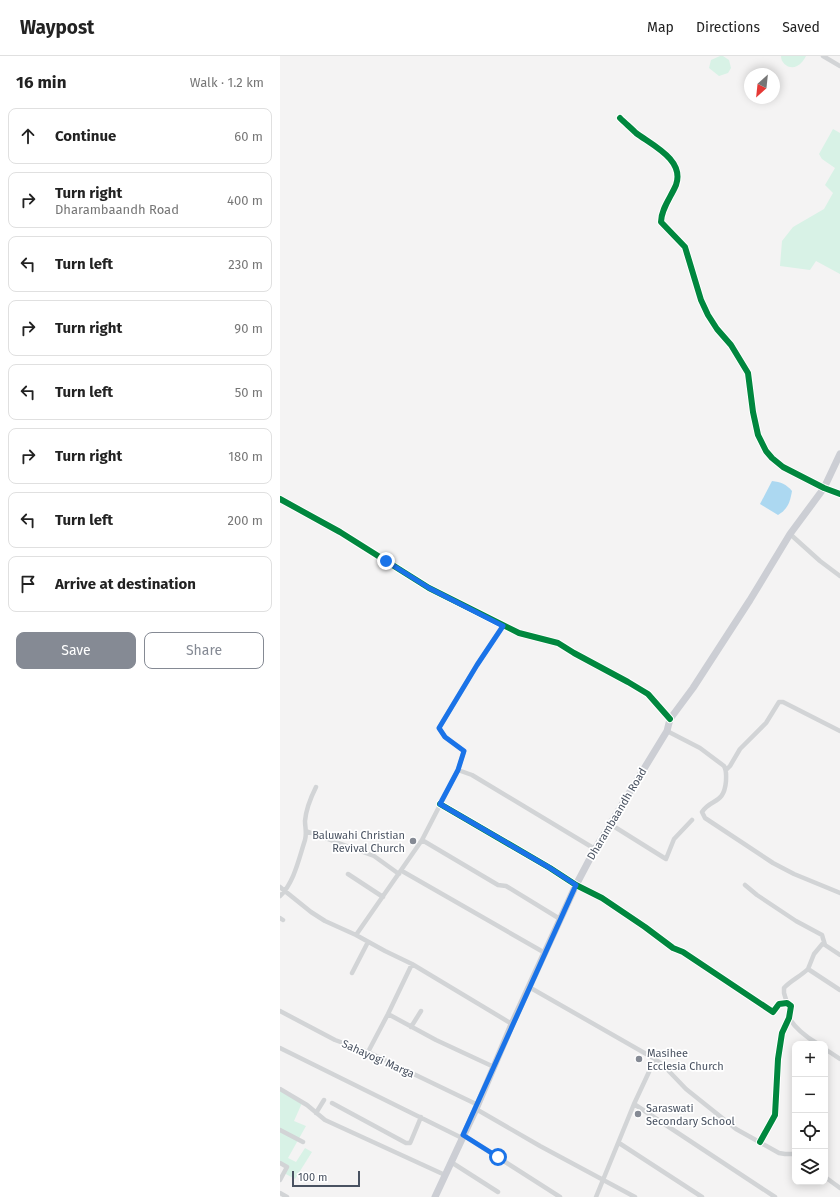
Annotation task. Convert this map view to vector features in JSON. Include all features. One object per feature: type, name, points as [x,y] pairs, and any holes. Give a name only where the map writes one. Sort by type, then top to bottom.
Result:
[{"type":"main road","name":"Dharambaandh Road","points":[[435,1197],[477,1107],[512,1024],[560,919],[595,849],[667,731],[670,719],[693,688],[750,600],[790,534],[824,488],[840,454]]},
{"type":"street","points":[[823,56],[840,66]]},
{"type":"street","points":[[620,118],[636,133],[664,154],[676,168],[678,173],[676,184],[661,216],[661,222],[685,247],[701,300],[708,315],[717,329],[731,345],[748,373],[753,412],[758,435],[763,445],[772,458],[783,467],[824,488],[840,494]]},
{"type":"street","points":[[280,499],[340,532],[429,588],[519,633],[558,643],[648,694],[670,719]]},
{"type":"street","points":[[790,534],[820,561],[840,576]]},
{"type":"street","points":[[356,935],[422,840],[458,770],[464,751],[445,737],[439,728],[477,665],[503,626]]},
{"type":"street","points":[[726,770],[744,745],[766,723],[779,702],[783,702],[840,731]]},
{"type":"street","points":[[667,731],[700,748],[724,766],[726,770],[725,789],[723,795],[704,809],[702,812],[705,818],[773,863],[794,874],[840,893]]},
{"type":"street","points":[[458,770],[472,775],[595,849]]},
{"type":"street","points":[[280,896],[286,891],[306,840],[305,820],[310,800],[316,787]]},
{"type":"street","points":[[440,804],[550,868],[576,885],[602,898],[673,948],[683,952],[773,1012],[780,1004],[787,1003]]},
{"type":"street","points":[[610,824],[666,859],[674,839],[692,820]]},
{"type":"street","points":[[306,830],[374,856],[400,873],[545,953]]},
{"type":"street","points":[[422,840],[498,885],[506,886],[560,919]]},
{"type":"street","points":[[348,874],[383,897]]},
{"type":"street","points":[[745,885],[757,895],[796,921],[822,934],[825,945],[840,955]]},
{"type":"street","points":[[280,886],[311,912],[326,921],[412,964],[512,1024]]},
{"type":"street","points":[[352,973],[368,942]]},
{"type":"street","points":[[760,1142],[775,1115],[778,1060],[782,1033],[789,1018],[791,1006],[787,1003],[784,988],[787,984],[800,977],[808,969],[814,954],[824,942]]},
{"type":"street","points":[[368,1052],[412,964]]},
{"type":"street","points":[[808,969],[840,990]]},
{"type":"street","points":[[529,987],[655,1059],[663,1065],[686,1089],[736,1129],[780,1153],[792,1154]]},
{"type":"street","name":"Sahayogi Marga","points":[[280,1011],[335,1040],[368,1052],[477,1107],[635,1197]]},
{"type":"street","points":[[412,1027],[421,1011]]},
{"type":"street","points":[[388,1014],[436,1040],[494,1067]]},
{"type":"street","points":[[789,1018],[793,1025],[814,1041]]},
{"type":"street","points":[[280,1048],[463,1136],[560,1197]]},
{"type":"street","points":[[828,1050],[840,1059]]},
{"type":"street","points":[[596,1197],[634,1104],[655,1059]]},
{"type":"street","points":[[280,1089],[307,1105],[325,1120],[445,1175]]},
{"type":"street","points":[[316,1113],[324,1100]]},
{"type":"street","points":[[332,1104],[406,1143],[410,1143],[421,1117]]},
{"type":"street","points":[[634,1104],[775,1197]]},
{"type":"street","points":[[280,1130],[303,1142]]},
{"type":"street","points":[[619,1143],[702,1197]]},
{"type":"street","points":[[451,1162],[498,1192]]},
{"type":"street","points":[[280,1163],[287,1167],[280,1180]]},
{"type":"street","points":[[828,1179],[840,1188]]},
{"type":"street","points":[[280,1193],[287,1197]]},
{"type":"green space","points":[[723,56],[729,60],[731,68],[728,73],[719,76],[709,68],[711,60]]},
{"type":"green space","points":[[781,56],[806,56],[797,66],[789,67],[784,64]]},
{"type":"green space","points":[[833,129],[840,133],[840,274],[816,261],[810,270],[780,266],[782,241],[793,227],[824,209],[833,193],[825,185],[835,168],[822,159],[819,154]]},
{"type":"green space","points":[[280,1091],[302,1103],[294,1121],[306,1126],[288,1158],[296,1162],[305,1148],[312,1152],[295,1179],[284,1173],[287,1167],[280,1163]]},
{"type":"water","points":[[772,481],[783,484],[792,491],[788,505],[778,515],[760,504]]},
{"type":"cycle path","points":[[620,118],[636,133],[665,154],[676,168],[678,176],[676,185],[664,208],[661,222],[685,247],[701,300],[708,315],[717,329],[731,345],[748,373],[753,412],[758,435],[766,451],[783,467],[824,488],[840,494]]},
{"type":"cycle path","points":[[280,499],[340,532],[429,588],[519,633],[558,643],[628,682],[648,694],[670,719]]},
{"type":"cycle path","points":[[440,804],[550,868],[576,885],[602,898],[673,948],[683,952],[773,1012],[779,1004],[787,1003],[791,1006],[789,1018],[782,1033],[778,1059],[775,1115],[760,1142]]},
{"type":"place","name":"Baluwahi Christian Revival Church","points":[[413,841]]},
{"type":"place","name":"Masihee Ecclesia Church","points":[[639,1059]]},
{"type":"place","name":"Saraswati Secondary School","points":[[638,1114]]},
{"type":"route","points":[[386,561],[429,588],[503,626],[477,665],[439,728],[445,737],[464,751],[458,770],[440,804],[550,868],[576,885],[463,1135],[498,1157]]}]
